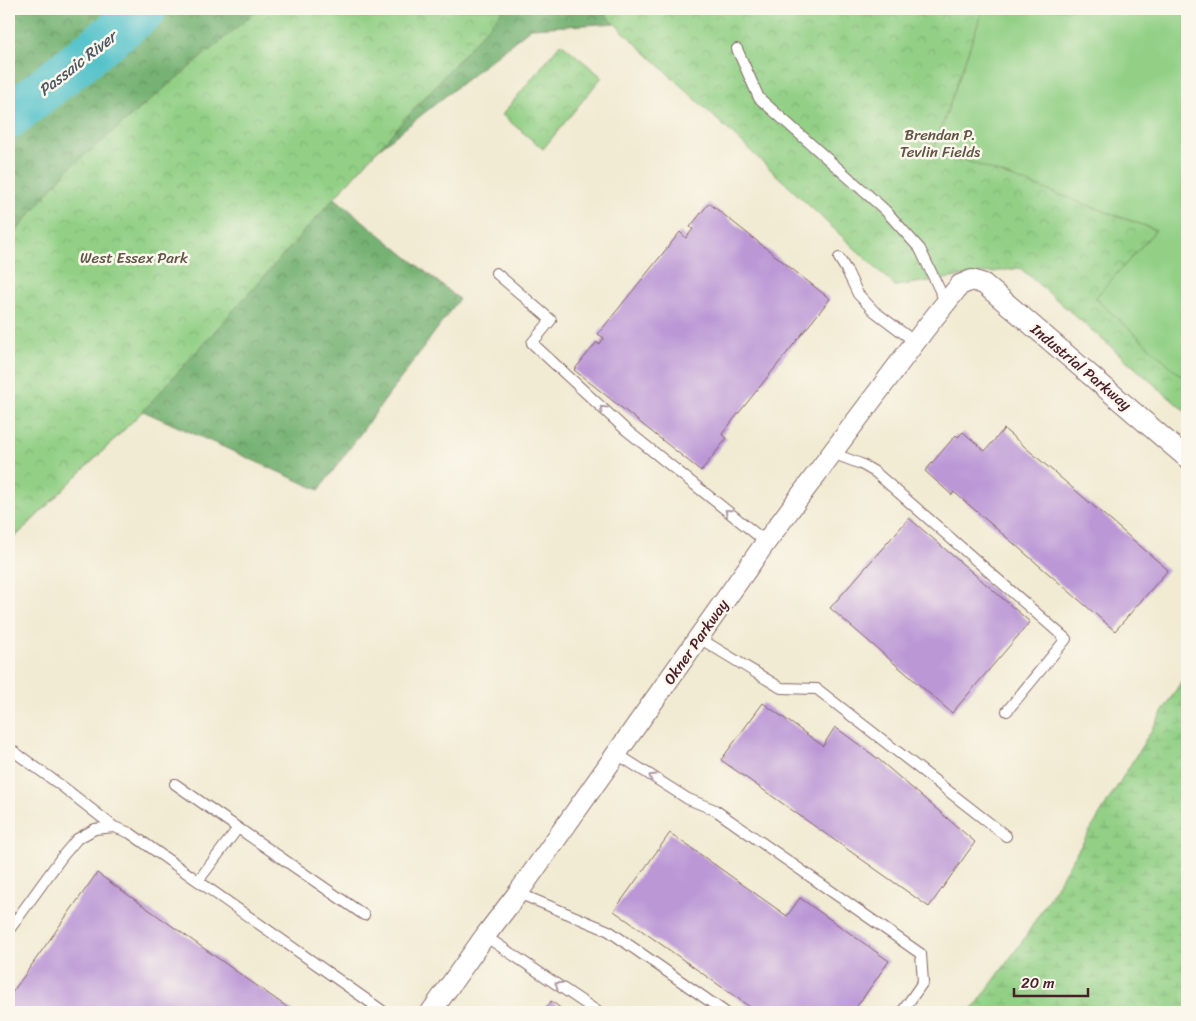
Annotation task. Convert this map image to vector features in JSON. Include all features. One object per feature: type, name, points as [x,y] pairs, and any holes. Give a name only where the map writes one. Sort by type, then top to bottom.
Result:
[{"type":"street","name":"Okner Parkway","points":[[431,1012],[518,893],[766,542],[915,342],[960,285],[972,280]]},
{"type":"street","name":"Industrial Parkway","points":[[972,280],[984,284],[1187,458]]},
{"type":"lane","points":[[737,50],[758,98],[885,210],[920,250],[946,303]]},
{"type":"lane","points":[[839,258],[858,294],[874,311],[915,342]]},
{"type":"lane","points":[[496,273],[550,320],[532,343],[625,429],[766,542]]},
{"type":"lane","points":[[832,453],[861,464],[875,472],[1066,639],[1007,711]]},
{"type":"lane","points":[[699,638],[781,688],[817,689],[1006,836]]},
{"type":"lane","points":[[9,748],[114,827],[130,834],[384,1012]]},
{"type":"lane","points":[[616,754],[688,800],[715,810],[921,954],[923,982],[902,1012]]},
{"type":"lane","points":[[175,784],[364,915]]},
{"type":"lane","points":[[9,930],[77,839],[95,829],[114,827]]},
{"type":"lane","points":[[198,881],[238,828]]},
{"type":"lane","points":[[518,893],[609,931],[725,1012]]},
{"type":"lane","points":[[485,936],[598,1012]]},
{"type":"green space","points":[[9,9],[751,9],[742,16],[531,28],[326,191],[459,299],[319,490],[143,411],[9,543]]},
{"type":"green space","name":"West Essex Park","points":[[259,9],[504,9],[143,411],[9,543],[9,240],[67,170]]},
{"type":"green space","name":"Brendan P. Tevlin Fields","points":[[599,9],[1187,9],[1187,413],[1020,268],[895,286]]},
{"type":"green space","points":[[983,9],[1187,9],[1187,381],[1095,298],[1156,230],[934,149]]},
{"type":"green space","points":[[561,43],[602,77],[543,149],[502,115]]},
{"type":"green space","points":[[1187,672],[1187,1012],[971,1012],[1024,939]]},
{"type":"building","points":[[709,203],[830,299],[722,434],[727,438],[701,471],[574,370],[597,342],[599,345],[604,338],[598,334],[680,232],[686,238],[693,229],[690,227]]},
{"type":"building","points":[[1004,429],[1168,570],[1115,631],[954,492],[952,495],[925,471],[956,435],[958,437],[963,432],[985,451]]},
{"type":"building","points":[[909,518],[1030,622],[952,713],[830,608]]},
{"type":"building","points":[[763,703],[823,746],[835,727],[877,758],[975,842],[929,907],[721,760]]},
{"type":"building","points":[[670,833],[787,916],[800,898],[889,961],[853,1012],[757,1012],[614,911]]},
{"type":"building","points":[[97,873],[294,1012],[9,1012],[9,997]]},
{"type":"building","points":[[551,1001],[566,1012],[543,1012]]},
{"type":"waterway","name":"Passaic River","points":[[9,117],[145,9]]}]
